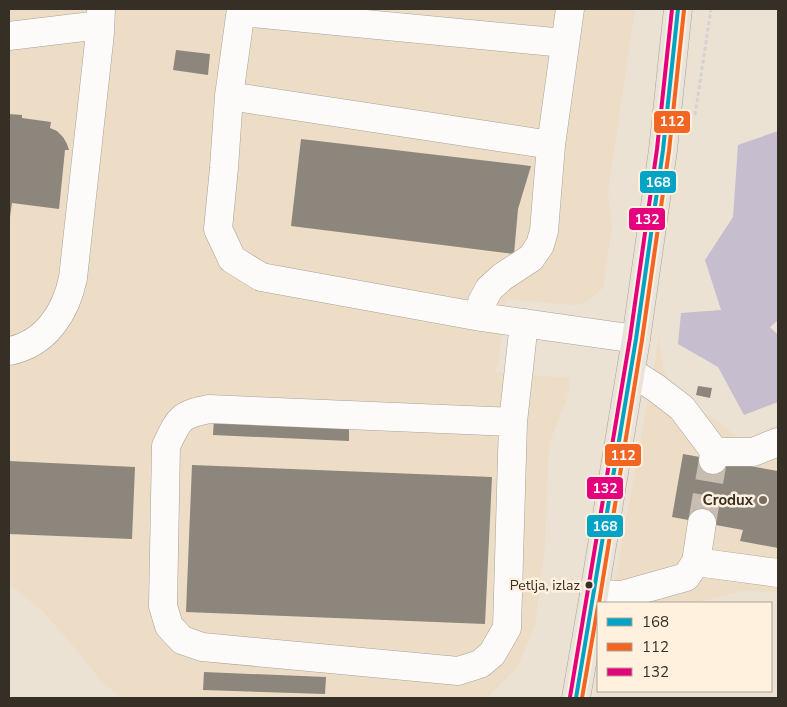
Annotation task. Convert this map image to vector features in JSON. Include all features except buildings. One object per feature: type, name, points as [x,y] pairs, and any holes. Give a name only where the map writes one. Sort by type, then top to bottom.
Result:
[{"type":"main road","points":[[576,698],[631,372],[663,150],[678,9]]},
{"type":"lane","points":[[481,317],[482,302],[490,289],[502,277],[531,258],[540,245],[544,231],[551,144],[570,9]]},
{"type":"lane","points":[[564,43],[241,10],[229,96],[218,229],[232,259],[261,277],[481,317],[636,338]]},
{"type":"lane","points":[[9,36],[100,17],[74,278],[61,312],[49,330],[38,339],[9,351]]},
{"type":"lane","points":[[229,96],[551,144]]},
{"type":"lane","points":[[513,422],[209,409],[191,412],[178,422],[166,446],[163,606],[169,626],[182,640],[202,647],[458,671],[480,664],[492,654],[507,628],[513,422],[524,323]]},
{"type":"lane","points":[[631,372],[682,408],[714,456],[753,452],[778,442]]},
{"type":"lane","points":[[594,594],[622,595],[686,577],[696,562],[702,523]]},
{"type":"lane","points":[[696,562],[778,573]]},
{"type":"shaded area","points":[[9,9],[635,9],[608,192],[612,228],[603,288],[587,302],[579,304],[569,305],[506,299],[498,363],[495,372],[570,378],[569,393],[549,444],[545,546],[535,626],[517,668],[487,698],[122,698],[104,684],[43,612],[9,585]]},
{"type":"shaded area","points":[[778,131],[778,320],[770,327],[778,335],[778,402],[744,415],[718,367],[678,344],[681,313],[721,310],[705,260],[733,217],[738,145]]},
{"type":"shaded area","points":[[659,338],[663,367],[668,382],[676,392],[737,436],[755,435],[778,424],[778,592],[741,591],[700,602],[611,602]]},
{"type":"tunnel","points":[[702,523],[713,460]]},
{"type":"transit line","name":"132","points":[[570,697],[630,338],[657,149],[672,9]]},
{"type":"transit line","name":"168","points":[[576,698],[636,339],[663,150],[678,9]]},
{"type":"transit line","name":"112","points":[[599,602],[642,340],[669,151],[684,10]]},
{"type":"transit line","name":"112","points":[[582,698],[597,612]]},
{"type":"place","name":"Crodux","points":[[763,500]]},
{"type":"place","name":"Petlja, izlaz","points":[[589,585]]}]
